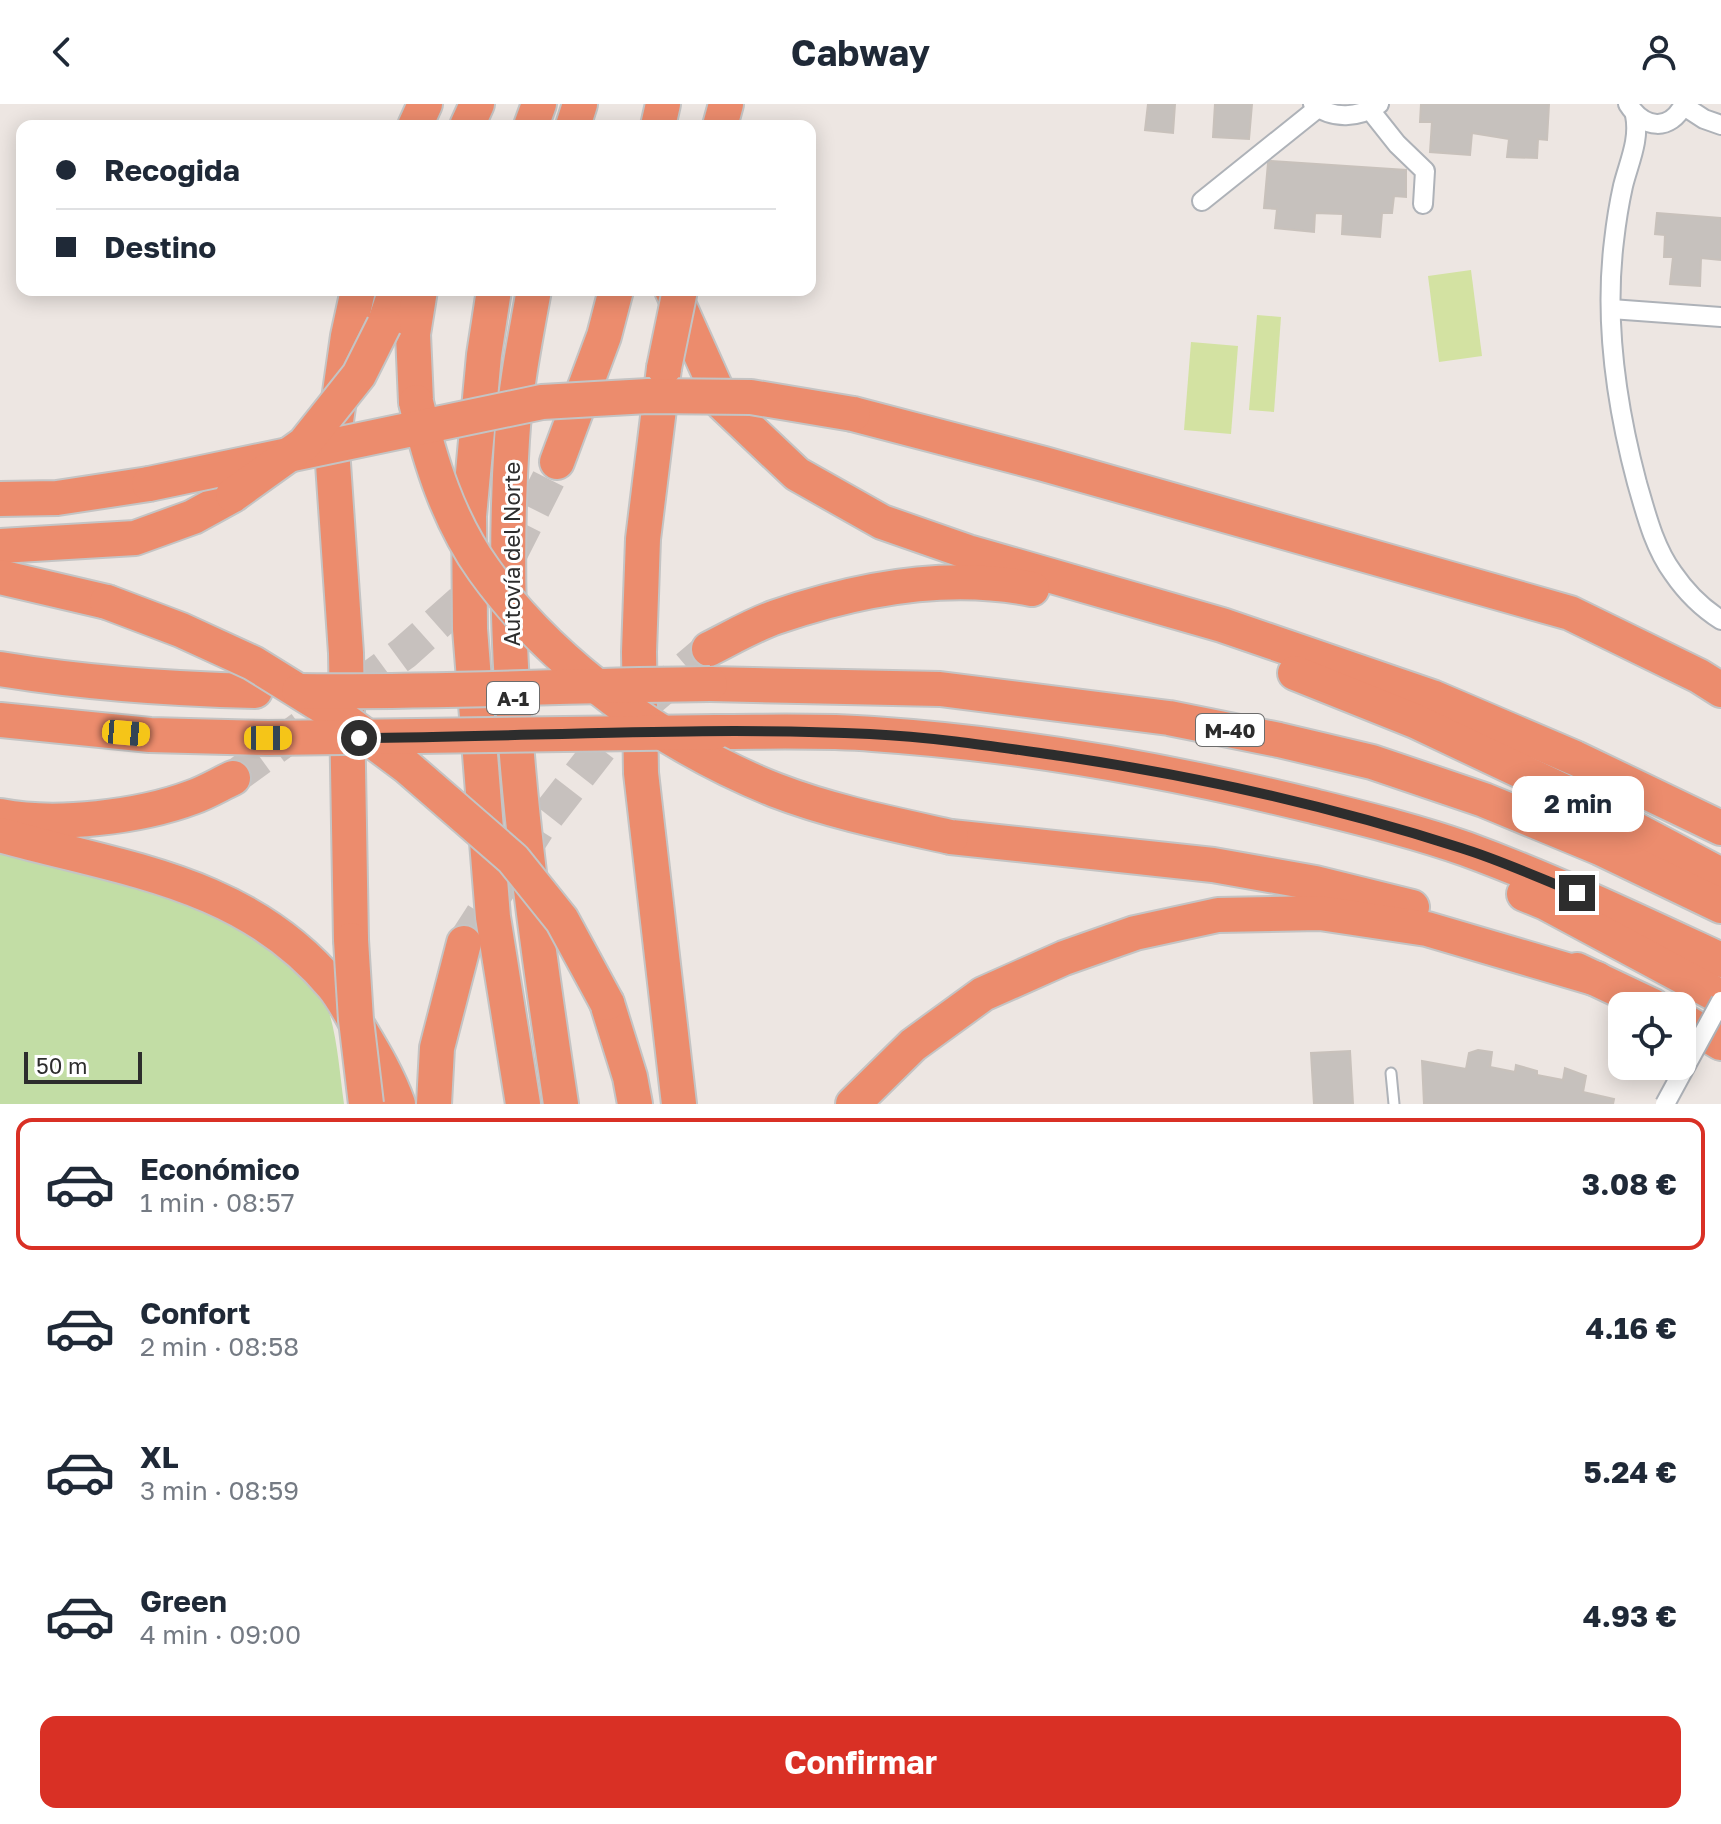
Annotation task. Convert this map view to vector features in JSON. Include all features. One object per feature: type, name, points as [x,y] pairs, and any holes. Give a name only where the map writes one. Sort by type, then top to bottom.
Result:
[{"type":"highway","points":[[357,296],[332,449],[346,653],[351,940],[366,1104]]},
{"type":"highway","points":[[0,546],[135,538],[193,517],[233,495],[304,444],[359,375],[384,325],[394,296]]},
{"type":"highway","points":[[419,296],[413,334],[416,402],[430,463],[453,516],[483,569],[530,624],[568,662],[625,708],[702,754],[775,789],[856,816],[951,837],[1213,865],[1315,883],[1415,908],[1508,939],[1624,992]]},
{"type":"highway","name":"Autovía del Norte","points":[[493,296],[484,355],[469,516],[470,629],[493,917],[523,1104]]},
{"type":"highway","name":"Autovía del Norte","points":[[533,296],[512,437],[508,521],[509,632],[520,808],[561,1104]]},
{"type":"highway","points":[[557,462],[604,336],[614,296]]},
{"type":"highway","points":[[675,296],[723,404],[797,474],[882,522],[968,552],[1222,625],[1432,697],[1575,758],[1721,828]]},
{"type":"highway","points":[[679,296],[664,368],[643,539],[639,652],[641,773],[679,1104]]},
{"type":"highway","points":[[0,499],[57,498],[149,484],[542,402],[648,396],[751,397],[853,414],[1044,464],[1570,613],[1699,676],[1721,690]]},
{"type":"highway","points":[[0,577],[107,602],[181,630],[253,663],[340,717],[406,766],[513,859],[562,920],[607,1003],[635,1104]]},
{"type":"highway","points":[[709,649],[773,618],[848,595],[922,583],[999,583],[1094,602],[1213,641],[1415,721],[1561,790],[1721,875]]},
{"type":"highway","name":"M-40","points":[[0,669],[65,680],[159,689],[378,692],[710,684],[940,689],[1169,718],[1372,762],[1484,800],[1600,848],[1721,906]]},
{"type":"highway","points":[[0,720],[150,735],[268,738],[716,732],[871,734],[989,745],[1122,765],[1252,791],[1374,821],[1464,849],[1577,893],[1721,960]]},
{"type":"highway","points":[[0,816],[86,819],[140,812],[193,797],[233,778]]},
{"type":"highway","points":[[1252,791],[1276,809],[1433,856],[1546,903],[1721,999]]},
{"type":"highway","points":[[0,835],[168,879],[222,899],[284,938],[334,987],[388,1076],[398,1104]]},
{"type":"highway","points":[[853,1104],[913,1045],[983,994],[1064,958],[1135,933],[1218,915],[1320,913],[1427,929],[1597,979]]},
{"type":"highway","points":[[434,1104],[437,1048],[464,943]]},
{"type":"highway","points":[[1696,1028],[1721,1043]]},
{"type":"street","points":[[1635,143],[1644,130],[1654,124],[1666,123],[1684,105],[1704,119],[1721,125]]},
{"type":"street","points":[[1202,201],[1315,106],[1334,115],[1353,116],[1374,107],[1397,144],[1425,171],[1423,204]]},
{"type":"street","points":[[1632,110],[1654,124]]},
{"type":"street","points":[[1632,110],[1637,127],[1635,143],[1623,187],[1614,240],[1611,309],[1618,397],[1646,516],[1672,572],[1689,593],[1721,620]]},
{"type":"street","points":[[1611,309],[1721,317]]},
{"type":"street","points":[[1665,1104],[1721,999]]},
{"type":"lane","points":[[1391,1073],[1394,1104]]},
{"type":"green space","points":[[1471,270],[1482,356],[1439,362],[1428,276]]},
{"type":"green space","points":[[1257,315],[1281,317],[1274,412],[1249,410]]},
{"type":"green space","points":[[1191,342],[1238,346],[1231,434],[1184,430]]},
{"type":"green space","points":[[0,848],[157,890],[231,922],[266,943],[319,988],[323,995],[334,1035],[344,1104],[0,1104]]},
{"type":"building","points":[[1148,104],[1175,104],[1173,133],[1145,130]]},
{"type":"building","points":[[1215,104],[1252,104],[1249,139],[1213,137]]},
{"type":"building","points":[[1421,104],[1549,104],[1547,140],[1538,139],[1537,158],[1507,157],[1509,139],[1472,133],[1470,155],[1430,152],[1432,122],[1420,122]]},
{"type":"building","points":[[1268,163],[1406,170],[1406,197],[1394,196],[1392,213],[1382,213],[1380,237],[1342,234],[1343,214],[1315,213],[1314,232],[1275,228],[1277,209],[1264,208]]},
{"type":"building","points":[[1657,213],[1721,218],[1721,260],[1701,258],[1700,286],[1670,284],[1673,257],[1664,257],[1665,235],[1655,234]]},
{"type":"building","points":[[1478,1050],[1492,1052],[1490,1067],[1515,1072],[1516,1065],[1537,1071],[1537,1075],[1563,1080],[1565,1068],[1586,1076],[1583,1092],[1614,1099],[1613,1104],[1424,1104],[1422,1061],[1466,1069],[1469,1053]]},
{"type":"building","points":[[1350,1051],[1353,1104],[1314,1104],[1311,1053]]},
{"type":"tunnel","points":[[233,778],[404,653],[507,561],[557,462]]},
{"type":"tunnel","points":[[464,943],[538,828],[616,728],[709,649]]},
{"type":"route","points":[[359,738],[716,732],[871,734],[989,745],[1148,770],[1252,791],[1374,821],[1464,849],[1577,893]]}]
